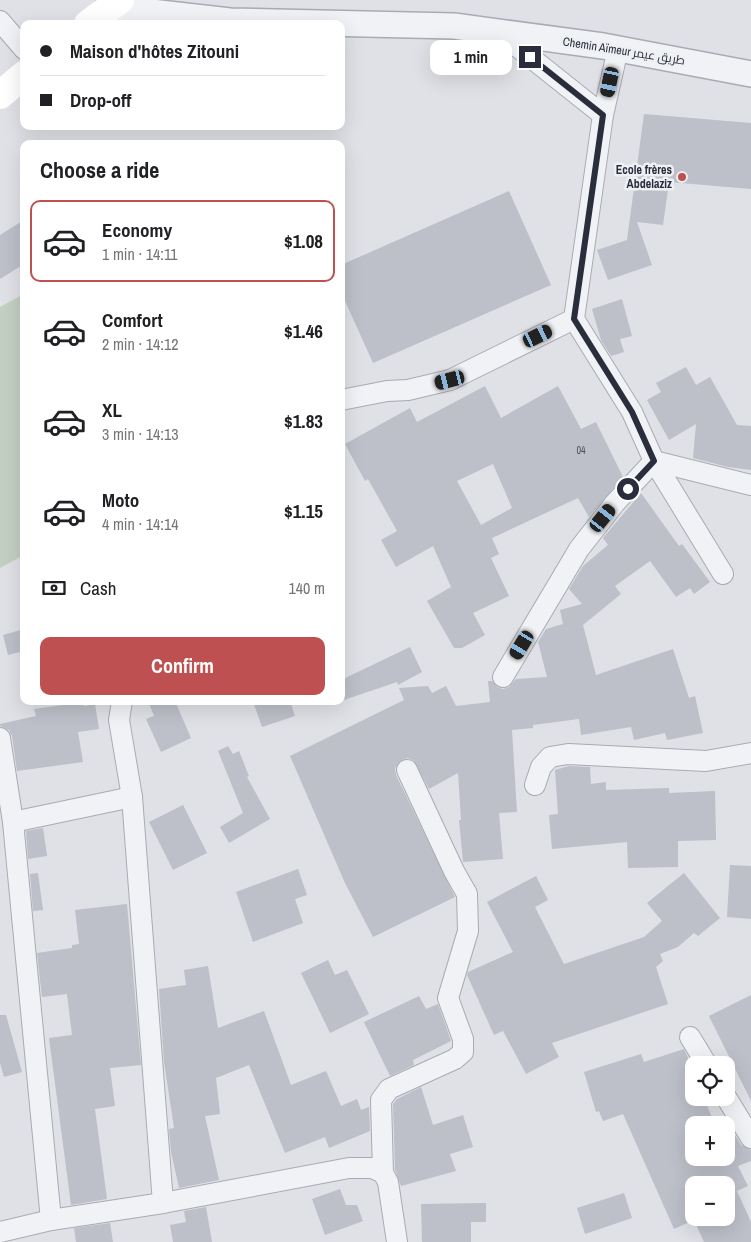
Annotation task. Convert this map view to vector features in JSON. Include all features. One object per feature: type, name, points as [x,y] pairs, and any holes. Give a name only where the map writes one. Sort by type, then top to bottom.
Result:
[{"type":"main road","points":[[0,95],[20,78]]},
{"type":"street","points":[[212,0],[228,20]]},
{"type":"street","name":"Chemin Aïmeur طريق عيمر","points":[[105,10],[209,20]]},
{"type":"street","points":[[0,21],[20,44]]},
{"type":"street","name":"Chemin Aïmeur طريق عيمر","points":[[345,24],[454,26],[618,49],[751,74]]},
{"type":"street","points":[[501,34],[603,115]]},
{"type":"street","points":[[618,49],[603,115],[574,319],[632,412],[654,461],[723,574]]},
{"type":"street","points":[[345,399],[387,391],[408,390],[450,380],[574,319]]},
{"type":"street","points":[[654,461],[751,485]]},
{"type":"street","points":[[503,677],[579,549],[615,503],[654,461]]},
{"type":"street","points":[[121,705],[119,720],[132,797],[163,1203]]},
{"type":"street","points":[[0,738],[13,822],[51,1220]]},
{"type":"street","points":[[535,785],[541,767],[550,756],[568,754],[706,761],[751,753]]},
{"type":"street","points":[[397,1242],[388,1182],[383,1173],[381,1100],[389,1088],[455,1059],[463,1052],[463,1039],[448,998],[468,931],[467,894],[454,871],[407,770]]},
{"type":"street","points":[[13,822],[132,797]]},
{"type":"street","points":[[690,1037],[702,1056]]},
{"type":"street","points":[[731,1106],[751,1138]]},
{"type":"street","points":[[0,1232],[51,1220],[163,1203],[349,1168],[372,1168],[383,1173]]},
{"type":"green space","points":[[20,296],[20,557],[0,568],[0,307]]},
{"type":"building","points":[[644,114],[751,123],[751,189],[669,182],[663,225],[637,222],[652,265],[608,280],[597,250],[627,240]]},
{"type":"building","points":[[509,191],[551,285],[373,363],[345,301],[345,263]]},
{"type":"building","points":[[20,222],[20,266],[0,279],[0,235]]},
{"type":"building","points":[[622,299],[632,336],[620,339],[624,352],[611,356],[601,340],[592,309]]},
{"type":"building","points":[[686,367],[696,385],[710,377],[737,425],[751,426],[751,470],[728,467],[693,458],[696,424],[669,440],[647,400],[661,392],[656,383]]},
{"type":"building","points":[[485,386],[501,418],[558,386],[581,429],[596,422],[623,477],[589,517],[578,498],[492,538],[499,554],[491,558],[509,596],[473,613],[485,635],[462,648],[454,648],[427,601],[451,587],[433,546],[396,567],[381,540],[397,531],[368,479],[365,481],[345,444],[410,408],[417,422]],"holes":[[[493,464],[512,508],[481,525],[457,481]]]},
{"type":"building","points":[[641,493],[679,546],[682,544],[710,582],[694,594],[690,588],[676,597],[650,561],[615,586],[621,594],[583,625],[596,675],[673,649],[689,698],[695,696],[703,733],[667,740],[665,733],[634,740],[631,727],[581,735],[579,719],[533,725],[533,728],[512,730],[517,812],[499,813],[503,859],[463,862],[459,820],[461,820],[458,773],[429,789],[414,761],[408,758],[402,760],[395,768],[396,775],[455,897],[373,937],[345,883],[290,756],[404,700],[399,688],[428,686],[432,693],[446,686],[456,706],[490,702],[488,681],[492,681],[497,687],[503,689],[509,687],[516,679],[547,677],[538,642],[546,629],[563,624],[560,610],[582,604],[569,589],[583,566],[608,545],[603,538]]},
{"type":"building","points":[[20,630],[20,652],[8,655],[3,635]]},
{"type":"building","points":[[410,647],[422,672],[398,685],[397,682],[345,700],[345,678]]},
{"type":"building","points":[[63,705],[95,705],[99,729],[78,732],[83,762],[17,771],[12,736],[9,730],[0,726],[0,724],[36,716],[34,709]]},
{"type":"building","points":[[150,705],[177,705],[191,738],[161,752],[146,719],[154,716]]},
{"type":"building","points":[[254,705],[291,705],[295,716],[262,727]]},
{"type":"building","points":[[228,746],[233,754],[239,751],[249,776],[247,777],[270,819],[229,843],[220,827],[243,813],[218,751]]},
{"type":"building","points":[[569,766],[590,767],[591,784],[606,782],[606,790],[669,788],[669,793],[715,791],[716,840],[678,841],[678,867],[628,868],[627,842],[552,849],[549,815],[558,814],[555,770]]},
{"type":"building","points":[[183,805],[207,853],[173,870],[149,822]]},
{"type":"building","points":[[43,828],[47,856],[28,859],[26,831]]},
{"type":"building","points":[[730,865],[751,866],[751,919],[727,917]]},
{"type":"building","points":[[298,869],[307,895],[295,899],[303,923],[253,942],[236,892]]},
{"type":"building","points":[[38,873],[43,910],[33,911],[30,874]]},
{"type":"building","points":[[684,873],[720,918],[698,936],[694,933],[678,947],[660,954],[663,961],[656,967],[668,1004],[552,1043],[559,1057],[526,1074],[503,1031],[494,1035],[467,975],[468,972],[513,952],[487,902],[536,876],[548,900],[535,907],[564,964],[644,937],[662,921],[647,903]]},
{"type":"building","points":[[127,904],[141,1065],[110,1068],[115,1106],[95,1109],[107,1199],[71,1205],[49,1038],[72,1035],[67,994],[42,997],[37,953],[72,948],[72,945],[79,944],[75,910]]},
{"type":"building","points":[[328,960],[335,975],[347,970],[369,1014],[330,1033],[301,973]]},
{"type":"building","points":[[208,966],[218,1028],[264,1011],[291,1085],[326,1071],[341,1106],[357,1099],[361,1110],[369,1107],[370,1131],[329,1148],[325,1137],[285,1153],[249,1065],[216,1078],[220,1114],[205,1116],[219,1180],[179,1188],[171,1152],[169,1129],[174,1128],[164,1062],[159,989],[186,985],[184,970]]},
{"type":"building","points":[[751,995],[751,1101],[735,1069],[735,1056],[729,1056],[709,1016]]},
{"type":"building","points":[[419,996],[426,1009],[438,1004],[451,1041],[413,1060],[414,1065],[390,1076],[364,1022]]},
{"type":"building","points":[[0,1015],[6,1015],[22,1072],[4,1077],[0,1063]]},
{"type":"building","points":[[684,1049],[687,1056],[685,1056],[685,1106],[707,1106],[711,1116],[685,1116],[685,1166],[735,1166],[735,1135],[741,1145],[751,1150],[751,1161],[738,1166],[748,1186],[737,1191],[751,1222],[751,1242],[704,1242],[697,1226],[735,1226],[735,1176],[685,1176],[685,1224],[674,1229],[623,1114],[603,1121],[599,1111],[596,1112],[584,1072],[641,1054],[644,1062]]},
{"type":"building","points":[[421,1087],[433,1125],[463,1115],[473,1147],[450,1154],[456,1171],[401,1186],[395,1170],[393,1104],[397,1099]]},
{"type":"building","points":[[340,1189],[346,1205],[357,1205],[363,1221],[325,1235],[312,1199]]},
{"type":"building","points":[[624,1193],[632,1218],[585,1234],[577,1208]]},
{"type":"building","points":[[486,1203],[486,1222],[471,1222],[471,1242],[422,1242],[421,1204]]},
{"type":"building","points":[[206,1207],[212,1242],[173,1242],[170,1225],[186,1222],[184,1211]]},
{"type":"building","points":[[110,1223],[113,1242],[76,1242],[74,1228]]},
{"type":"place","name":"Ecole frères Abdelaziz","points":[[682,177]]},
{"type":"route","points":[[530,57],[603,115],[574,319],[632,412],[654,461],[628,489]]}]
